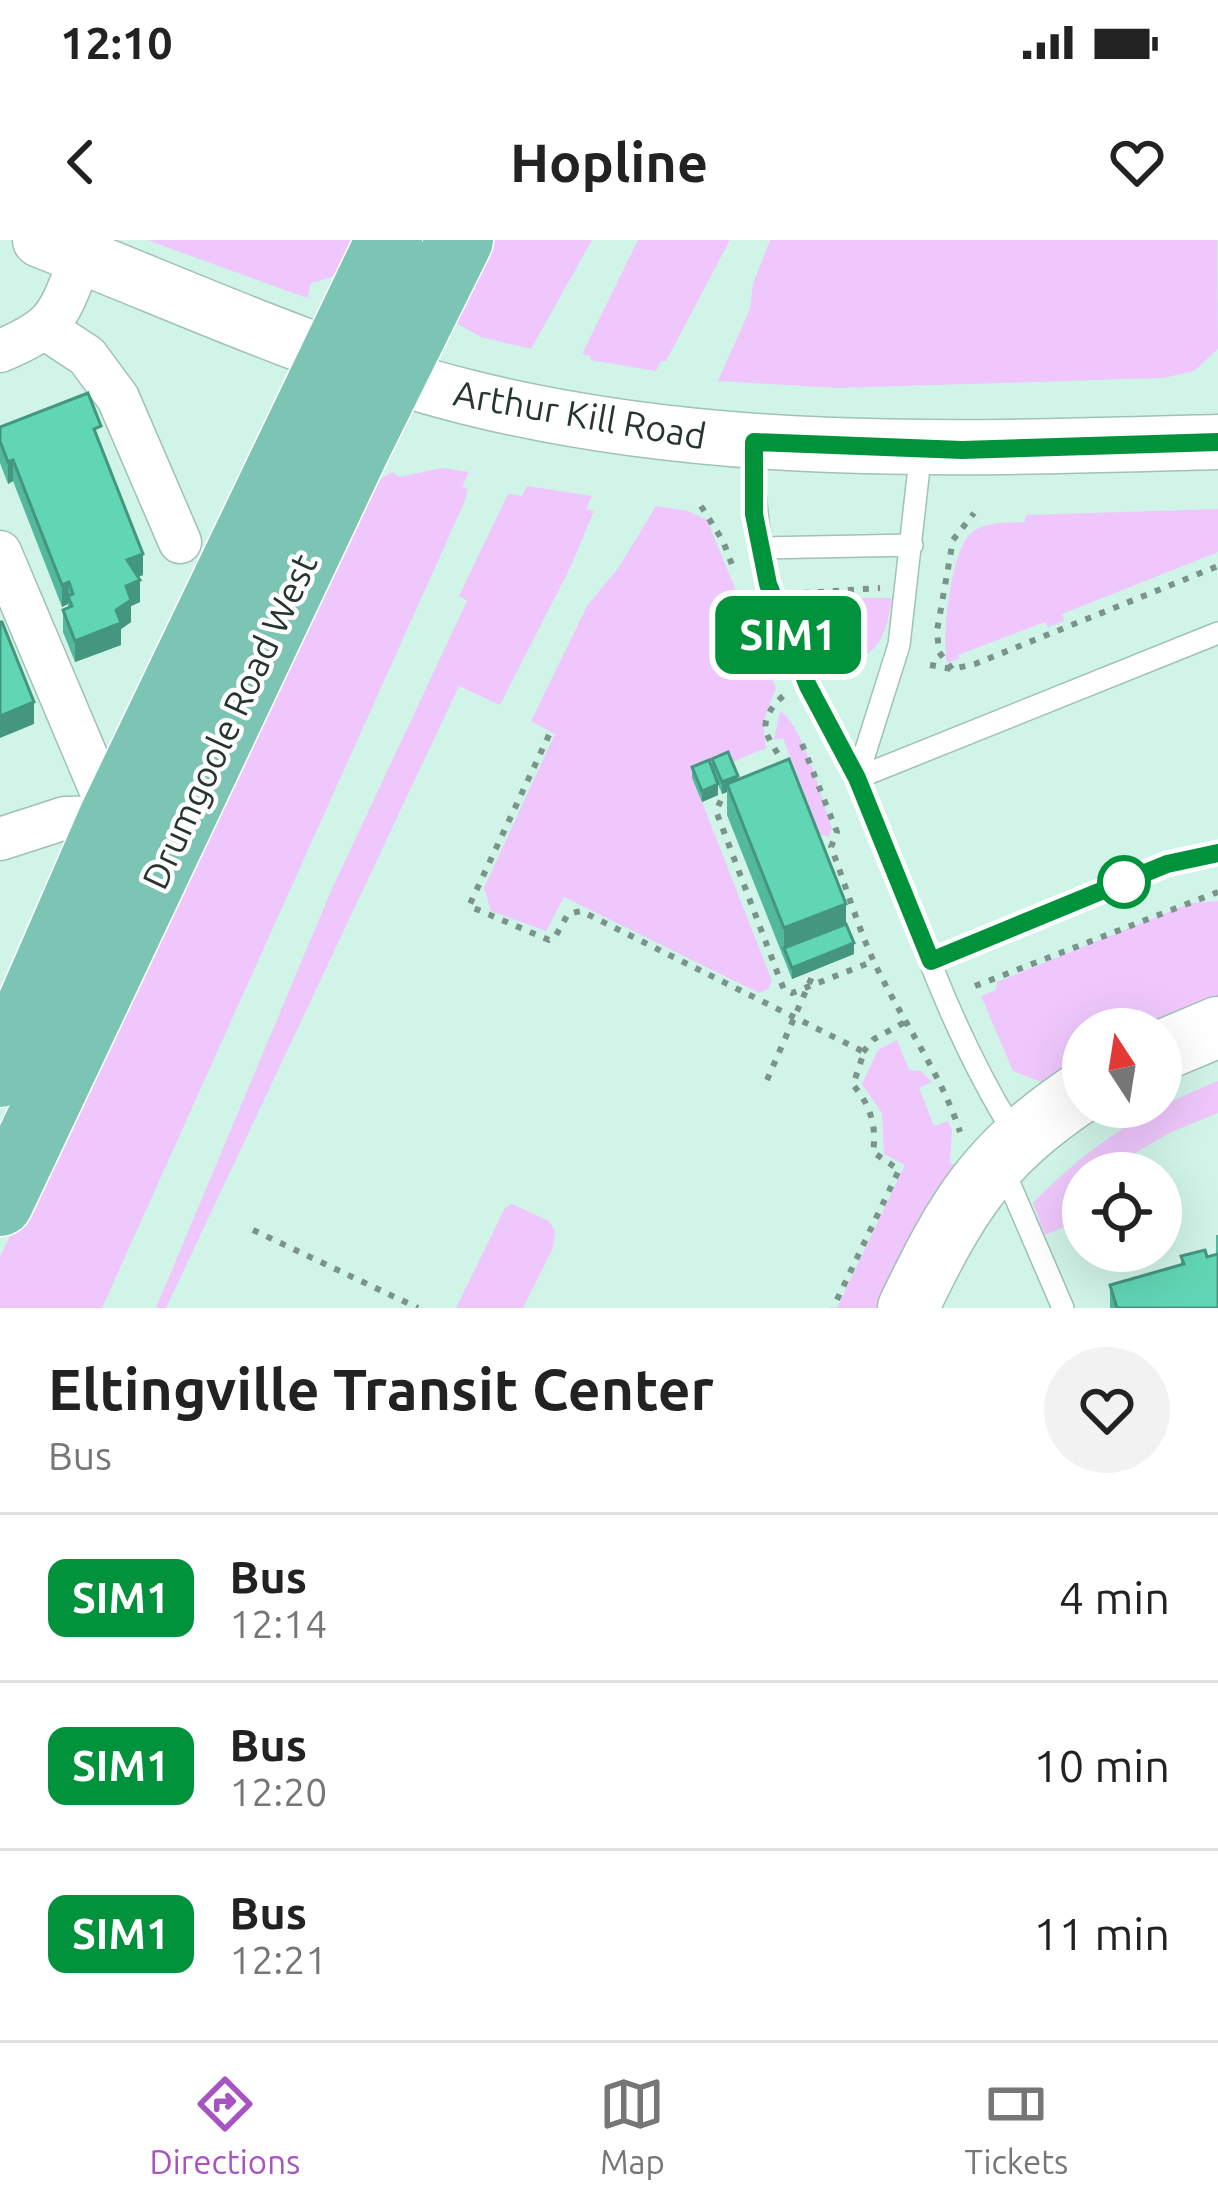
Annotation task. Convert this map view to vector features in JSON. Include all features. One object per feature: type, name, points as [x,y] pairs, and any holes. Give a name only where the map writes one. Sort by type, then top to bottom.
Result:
[{"type":"main road","name":"Drumgoole Road West","points":[[0,1074],[112,817],[389,240]]},
{"type":"main road","name":"Drumgoole Road West","points":[[0,1203],[460,240]]},
{"type":"main road","points":[[1182,1042],[1218,1027]]},
{"type":"main road","points":[[908,1308],[993,1146],[1062,1103]]},
{"type":"street","name":"Arthur Kill Road","points":[[61,248],[334,357],[551,416],[754,442],[921,449],[1218,442]]},
{"type":"street","points":[[0,351],[46,329],[64,300],[61,248]]},
{"type":"street","points":[[46,329],[87,356],[118,398],[180,542]]},
{"type":"street","points":[[0,839],[65,818],[112,817],[5,578]]},
{"type":"lane","points":[[754,442],[754,514],[768,584],[808,686],[857,778],[978,1072],[993,1146],[1063,1308]]},
{"type":"lane","points":[[857,778],[895,666],[921,449]]},
{"type":"lane","points":[[760,548],[912,545]]},
{"type":"lane","points":[[857,778],[1216,639]]},
{"type":"lane","points":[[931,961],[1167,864],[1218,853]]},
{"type":"path","points":[[701,506],[723,541],[736,575]]},
{"type":"path","points":[[952,669],[939,652],[937,631],[953,540],[974,513]]},
{"type":"path","points":[[930,665],[952,669],[975,664],[1218,566]]},
{"type":"path","points":[[794,593],[894,588]]},
{"type":"path","points":[[827,678],[860,664]]},
{"type":"path","points":[[782,693],[771,710],[766,732],[787,773]]},
{"type":"path","points":[[549,735],[469,906],[548,942],[568,914],[581,911],[866,1055],[854,1085],[872,1117],[873,1152],[898,1166],[899,1172],[833,1308]]},
{"type":"path","points":[[800,739],[837,832],[831,848],[874,961],[920,1052],[993,1146]]},
{"type":"path","points":[[747,788],[721,800],[716,811],[784,990],[793,993],[874,961]]},
{"type":"path","points":[[814,840],[831,848]]},
{"type":"path","points":[[975,986],[1218,892]]},
{"type":"path","points":[[767,1080],[815,970]]},
{"type":"path","points":[[862,1052],[870,1042],[907,1021]]},
{"type":"path","points":[[253,1230],[418,1308]]},
{"type":"shaded area","points":[[147,240],[370,240],[342,274],[311,283],[307,298]]},
{"type":"shaded area","points":[[486,240],[592,240],[531,349],[481,337],[447,318]]},
{"type":"shaded area","points":[[638,240],[730,240],[666,361],[656,371],[590,360],[591,356],[582,354]]},
{"type":"shaded area","points":[[770,240],[1217,240],[1218,349],[1194,371],[1163,378],[836,388],[718,381],[750,309],[753,284]]},
{"type":"shaded area","points":[[442,468],[469,472],[462,487],[468,489],[464,503],[102,1308],[0,1308],[0,1257],[373,483],[392,472],[399,477]]},
{"type":"shaded area","points":[[527,486],[592,496],[586,509],[594,511],[570,568],[500,705],[459,686],[166,1308],[156,1308],[331,891],[467,601],[459,596],[508,494],[522,496]]},
{"type":"shaded area","points":[[656,506],[688,511],[707,520],[776,688],[763,722],[766,748],[693,779],[772,981],[759,993],[564,897],[546,931],[491,911],[484,888],[555,734],[531,721],[587,606],[619,567]]},
{"type":"shaded area","points":[[1218,509],[1218,552],[1062,614],[1064,621],[1048,627],[1045,622],[947,663],[953,576],[963,544],[976,530],[1025,522],[1026,515]]},
{"type":"shaded area","points":[[892,598],[885,629],[874,648],[826,671],[799,601]]},
{"type":"shaded area","points":[[780,711],[797,732],[811,764],[832,828],[829,837],[820,834],[783,738],[774,740]]},
{"type":"shaded area","points":[[1218,901],[1218,1001],[1182,1015],[1182,1008],[1062,1008],[1062,1073],[1044,1083],[1013,1071],[981,996],[996,990],[997,982],[1191,903]]},
{"type":"shaded area","points":[[897,1040],[909,1070],[921,1071],[932,1082],[919,1088],[934,1126],[948,1121],[950,1162],[965,1174],[888,1308],[837,1308],[905,1165],[884,1154],[882,1113],[862,1084],[878,1050]]},
{"type":"shaded area","points":[[1218,1081],[1218,1113],[1182,1128],[1182,1097]]},
{"type":"shaded area","points":[[1181,1128],[1137,1152],[1091,1152],[1119,1131]]},
{"type":"shaded area","points":[[1062,1176],[1062,1228],[1045,1235],[1033,1203]]},
{"type":"shaded area","points":[[512,1204],[549,1221],[555,1231],[553,1248],[523,1308],[456,1308],[505,1208]]},
{"type":"building","points":[[88,393],[101,426],[94,429],[143,554],[127,560],[140,580],[126,586],[131,600],[116,610],[121,623],[75,641],[63,610],[72,606],[69,582],[62,585],[13,460],[8,462],[0,427]]},
{"type":"building","points":[[0,622],[34,702],[0,716]]},
{"type":"building","points":[[728,752],[738,776],[722,782],[712,759]]},
{"type":"building","points":[[789,759],[846,904],[784,928],[727,784]]},
{"type":"building","points":[[709,760],[718,784],[702,791],[692,767]]},
{"type":"building","points":[[846,924],[854,943],[792,968],[784,948]]},
{"type":"building","points":[[1205,1250],[1207,1257],[1218,1254],[1218,1308],[1117,1308],[1110,1285],[1156,1272],[1182,1272],[1182,1256]]},
{"type":"bus line","name":"SIM1","points":[[1218,442],[962,450],[754,442],[754,514],[768,584],[808,686],[857,778],[931,961],[1167,864],[1218,853]]}]
